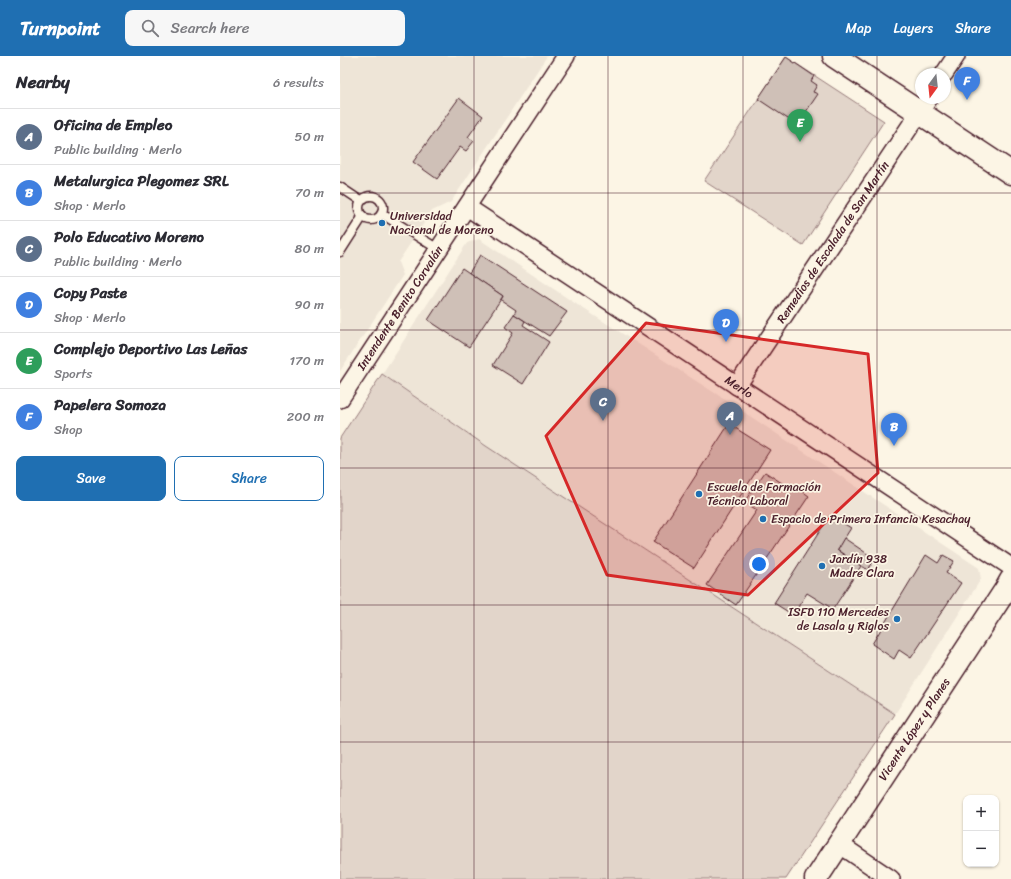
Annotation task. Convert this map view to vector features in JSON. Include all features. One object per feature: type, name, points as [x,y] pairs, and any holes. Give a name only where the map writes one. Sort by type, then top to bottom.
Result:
[{"type":"street","name":"Intendente Benito Corvalán","points":[[340,399],[566,56]]},
{"type":"street","points":[[834,56],[924,105],[1011,173]]},
{"type":"street","points":[[948,68],[956,56]]},
{"type":"street","name":"Remedios de Escalada de San Martín","points":[[737,386],[924,105]]},
{"type":"street","name":"Merlo","points":[[467,207],[1011,567]]},
{"type":"street","name":"Vicente López y Planes","points":[[816,879],[1011,580]]},
{"type":"street","points":[[839,844],[891,879]]},
{"type":"lane","points":[[340,187],[361,201]]},
{"type":"lane","points":[[370,196],[375,196],[380,199],[384,209],[382,214],[373,220],[367,219],[360,212],[359,206],[361,201],[365,197],[370,196]]},
{"type":"lane","points":[[382,214],[438,249]]},
{"type":"lane","points":[[340,252],[363,216]]},
{"type":"highlighted area","points":[[646,323],[868,354],[878,473],[748,595],[607,575],[546,436]]},
{"type":"shaded area","name":"Universidad Nacional de Moreno","points":[[340,56],[547,56],[451,202],[432,211],[398,262],[403,275],[340,371]]},
{"type":"shaded area","points":[[786,57],[884,121],[803,245],[704,181]]},
{"type":"shaded area","points":[[479,239],[979,568],[981,579],[895,714],[486,446],[382,374],[467,243]]},
{"type":"shaded area","points":[[382,374],[486,446],[895,714],[786,879],[340,879],[340,438]]},
{"type":"building","points":[[786,57],[814,76],[811,81],[817,85],[813,92],[818,94],[797,125],[758,99]]},
{"type":"building","points":[[459,98],[483,116],[468,137],[474,141],[466,151],[460,147],[437,179],[413,162]]},
{"type":"building","points":[[480,255],[567,312],[549,336],[514,314],[516,310],[501,300],[503,296],[469,273]]},
{"type":"building","points":[[462,268],[503,296],[469,347],[428,320]]},
{"type":"building","points":[[514,314],[525,321],[523,325],[549,342],[523,384],[493,365],[513,333],[505,327]]},
{"type":"building","points":[[729,424],[770,450],[694,568],[653,542]]},
{"type":"building","points":[[765,472],[788,487],[791,483],[809,496],[736,605],[707,585],[757,510],[744,502]]},
{"type":"building","points":[[830,515],[851,528],[837,550],[861,566],[833,609],[807,593],[793,615],[774,603]]},
{"type":"building","points":[[844,538],[875,559],[868,570],[837,550]]},
{"type":"building","points":[[926,555],[938,563],[943,555],[954,561],[946,573],[961,583],[911,658],[899,650],[894,659],[872,644]]},
{"type":"place","name":"Papelera Somoza","points":[[967,100]]},
{"type":"place","name":"Complejo Deportivo Las Leñas","points":[[800,142]]},
{"type":"place","name":"Universidad Nacional de Moreno","points":[[382,223]]},
{"type":"place","name":"Copy Paste","points":[[726,342]]},
{"type":"place","name":"Polo Educativo Moreno","points":[[603,421]]},
{"type":"place","name":"Oficina de Empleo","points":[[730,435]]},
{"type":"place","name":"Metalurgica Plegomez SRL","points":[[894,446]]},
{"type":"place","name":"Escuela de Formación Técnico Laboral","points":[[699,494]]},
{"type":"place","name":"Espacio de Primera Infancia Kesachay","points":[[763,519]]},
{"type":"place","name":"Jardín 938 Madre Clara","points":[[822,566]]},
{"type":"place","name":"ISFD 110 Mercedes de Lasala y Riglos","points":[[897,619]]}]
